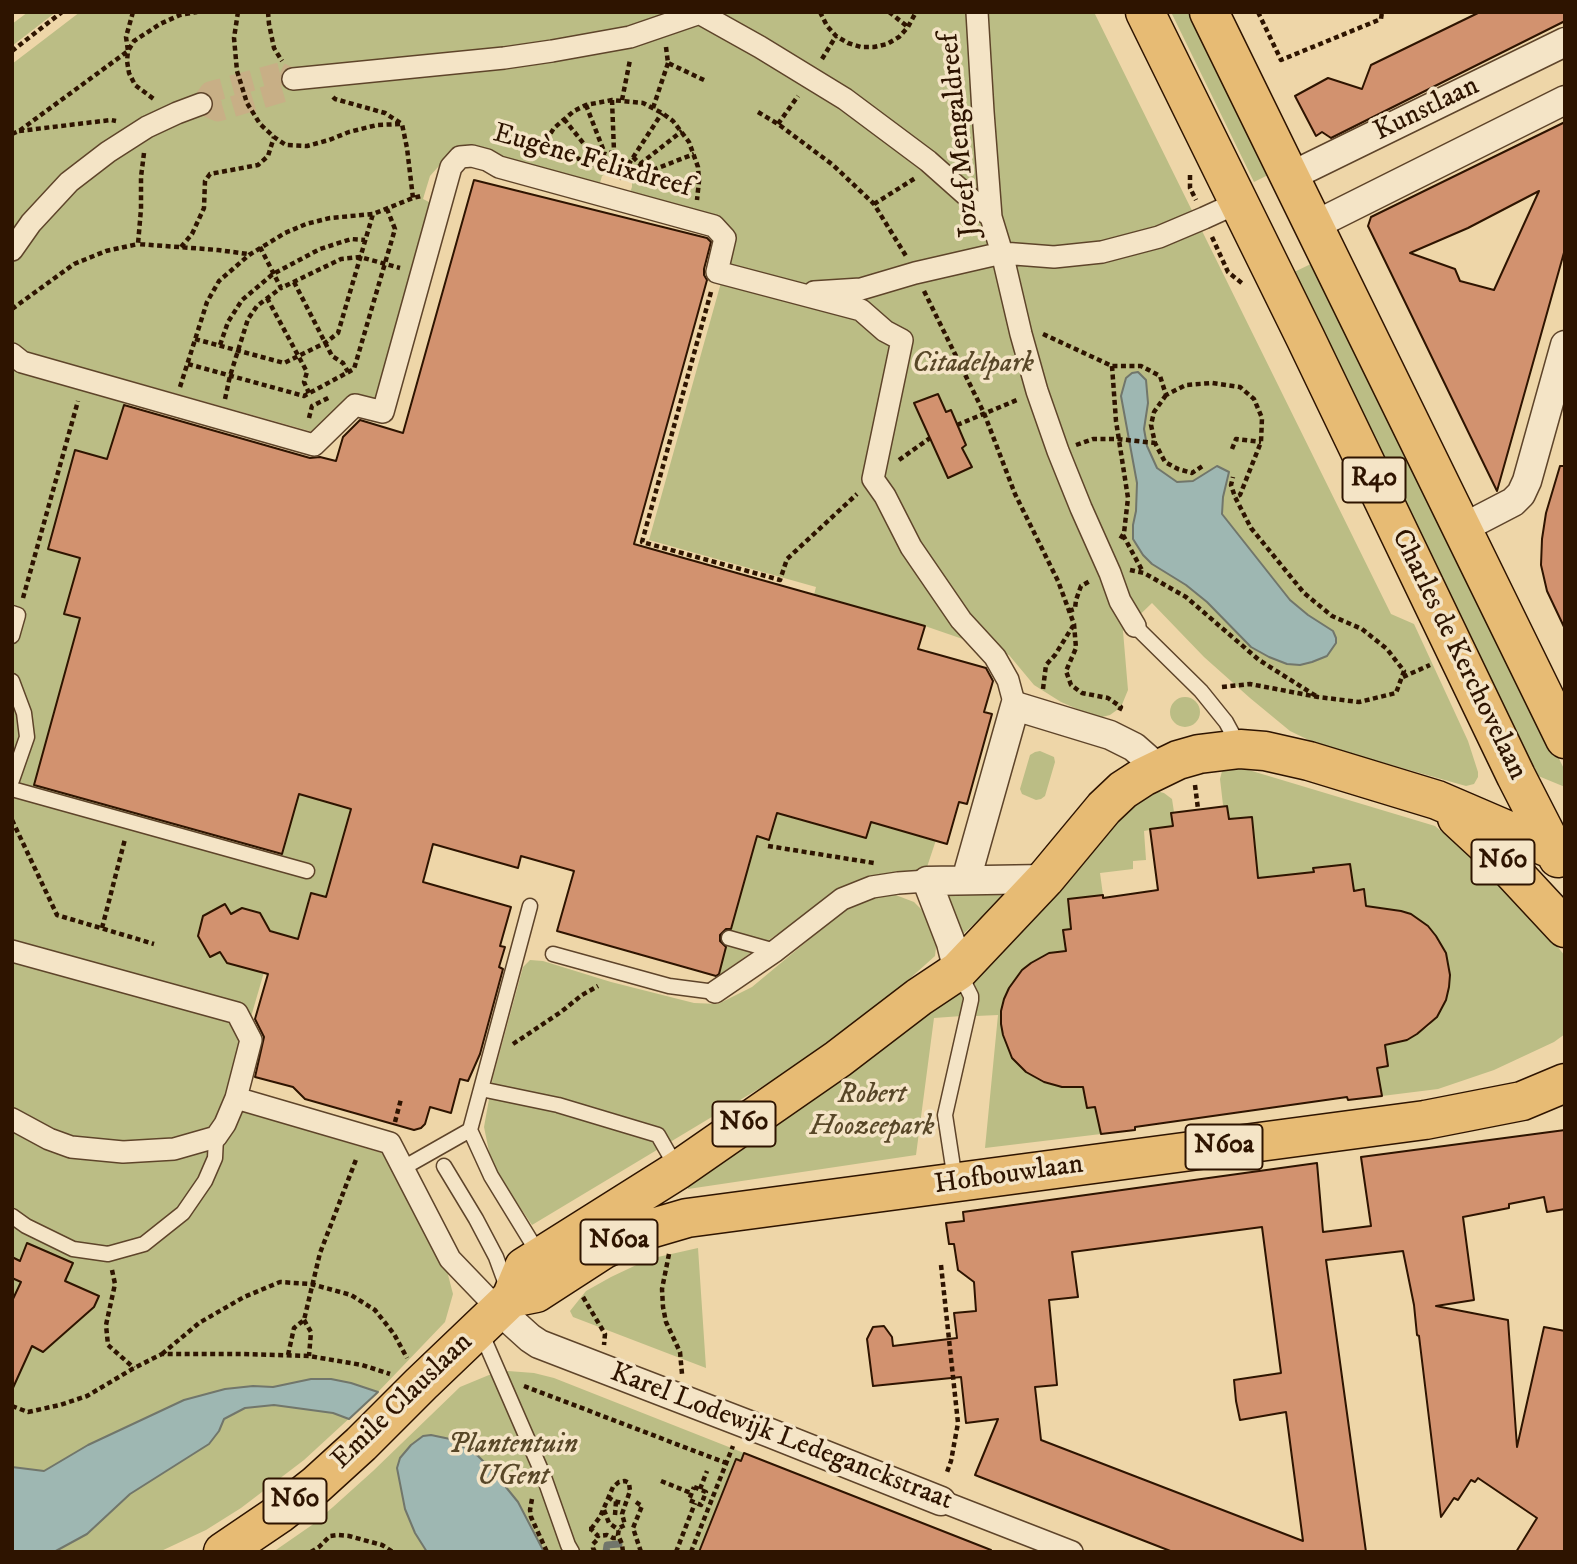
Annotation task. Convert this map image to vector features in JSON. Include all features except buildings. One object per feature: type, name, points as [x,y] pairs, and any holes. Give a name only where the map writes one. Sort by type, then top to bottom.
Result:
[{"type":"main road","name":"Charles de Kerchovelaan","points":[[1145,12],[1560,857]]},
{"type":"main road","name":"Charles de Kerchovelaan","points":[[1209,12],[1565,739]]},
{"type":"main road","points":[[1239,202],[1289,177]]},
{"type":"main road","points":[[1262,250],[1313,226]]},
{"type":"main road","name":"N60","points":[[521,1289],[678,1170],[838,1059],[958,971],[1045,879],[1104,808],[1123,790],[1143,777],[1178,760],[1199,754],[1240,749],[1265,751],[1309,761],[1437,800],[1560,857]]},
{"type":"main road","name":"N60","points":[[1437,800],[1498,856],[1565,928]]},
{"type":"main road","name":"Hofbouwlaan","points":[[521,1289],[646,1230],[699,1216],[1425,1120],[1522,1101],[1564,1087]]},
{"type":"main road","name":"Emile Clauslaan","points":[[223,1552],[316,1485],[521,1289]]},
{"type":"street","name":"Jozef Mengaldreef","points":[[978,12],[991,217],[1037,391],[1058,451],[1120,601],[1135,626]]},
{"type":"street","points":[[293,79],[552,51],[630,37],[702,13],[845,99],[928,161],[991,217]]},
{"type":"street","name":"Kunstlaan","points":[[1289,177],[1565,42]]},
{"type":"street","name":"Kunstlaan","points":[[1313,226],[1565,100]]},
{"type":"street","points":[[12,250],[31,223],[69,182],[147,127],[201,104]]},
{"type":"street","name":"Eugène Felixdreef","points":[[12,354],[22,362],[314,444],[355,405],[383,412],[451,167],[460,157],[472,156],[487,160],[499,167],[533,177],[714,226],[725,238],[716,272]]},
{"type":"street","points":[[794,293],[861,289],[915,273],[1002,253],[1054,257],[1102,252],[1159,237],[1239,202]]},
{"type":"street","points":[[716,272],[861,310],[885,331],[902,340],[873,479],[885,496],[911,547],[939,588],[961,620],[995,657],[1008,680],[1015,706],[966,880]]},
{"type":"street","points":[[1461,529],[1513,502],[1521,494],[1565,345]]},
{"type":"street","points":[[1015,706],[1110,735],[1134,747],[1159,769]]},
{"type":"street","points":[[716,992],[842,899],[872,887],[927,881],[1045,879]]},
{"type":"street","points":[[927,881],[951,943],[958,971]]},
{"type":"street","points":[[12,951],[237,1013],[251,1040],[236,1098],[225,1125],[216,1137],[174,1149],[123,1152],[71,1147],[49,1139],[12,1119]]},
{"type":"street","points":[[236,1098],[390,1143],[450,1259],[521,1289]]},
{"type":"street","name":"Karel Lodewijk Ledeganckstraat","points":[[521,1289],[530,1338],[539,1344],[1072,1552]]},
{"type":"lane","points":[[12,636],[15,614]]},
{"type":"lane","points":[[1135,626],[1201,691],[1226,722],[1240,749]]},
{"type":"lane","points":[[12,681],[24,713],[27,737],[12,780]]},
{"type":"lane","points":[[12,789],[307,871]]},
{"type":"lane","points":[[530,906],[470,1130],[491,1176],[521,1289],[500,1376],[544,1478],[572,1552]]},
{"type":"lane","points":[[729,938],[775,951]]},
{"type":"lane","points":[[553,954],[669,986],[716,992]]},
{"type":"lane","points":[[955,1183],[945,1115],[971,1000],[958,971]]},
{"type":"lane","points":[[481,1089],[558,1105],[658,1135],[678,1170]]},
{"type":"lane","points":[[403,1168],[470,1130]]},
{"type":"lane","points":[[12,1216],[26,1226],[73,1249],[108,1254],[144,1244],[183,1213],[205,1181],[215,1158],[216,1137]]},
{"type":"lane","points":[[444,1166],[496,1256],[521,1289]]},
{"type":"path","points":[[12,51],[62,12]]},
{"type":"path","points":[[133,12],[126,37],[129,74],[135,85],[147,96],[177,113]]},
{"type":"path","points":[[12,134],[128,51],[134,41],[160,24],[180,15],[197,12]]},
{"type":"path","points":[[238,12],[234,38],[237,71],[247,103],[260,124],[274,138],[286,145],[307,146],[377,125],[402,124]]},
{"type":"path","points":[[268,12],[274,48],[293,79]]},
{"type":"path","points":[[820,12],[836,36],[861,47],[887,44],[899,37],[916,12]]},
{"type":"path","points":[[889,12],[908,27]]},
{"type":"path","points":[[1258,12],[1281,60],[1381,19],[1382,12]]},
{"type":"path","points":[[653,108],[668,63],[663,27]]},
{"type":"path","points":[[622,100],[630,61],[630,37]]},
{"type":"path","points":[[668,63],[706,82]]},
{"type":"path","points":[[778,124],[811,78]]},
{"type":"path","points":[[335,99],[385,113],[402,124],[413,198]]},
{"type":"path","points":[[611,100],[615,186],[662,113]]},
{"type":"path","points":[[533,177],[540,152],[554,128],[564,119],[586,105],[611,100],[643,103],[662,113],[682,131],[694,154],[699,181],[698,197],[691,220]]},
{"type":"path","points":[[586,105],[605,154]]},
{"type":"path","points":[[758,112],[833,165],[874,204],[898,242],[984,413],[1014,494],[1058,581],[1074,624],[1076,648],[1066,671],[1071,685],[1082,693],[1108,698],[1121,706]]},
{"type":"path","points":[[564,119],[596,159]]},
{"type":"path","points":[[19,131],[111,120],[147,127],[141,177],[138,244]]},
{"type":"path","points":[[640,164],[682,131]]},
{"type":"path","points":[[181,247],[192,234],[204,208],[205,181],[210,174],[258,165],[268,156],[274,138]]},
{"type":"path","points":[[547,139],[590,166]]},
{"type":"path","points":[[585,177],[596,159],[614,152]]},
{"type":"path","points":[[645,173],[694,154]]},
{"type":"path","points":[[633,157],[645,173],[646,194]]},
{"type":"path","points":[[174,405],[207,302],[219,281],[249,255],[285,233],[306,224],[330,218],[373,214],[425,196],[451,167]]},
{"type":"path","points":[[874,204],[918,177]]},
{"type":"path","points":[[647,183],[699,181]]},
{"type":"path","points":[[188,364],[304,396],[354,369],[395,229],[387,209]]},
{"type":"path","points":[[195,339],[284,363],[325,343],[338,333],[373,214]]},
{"type":"path","points":[[220,346],[228,322],[242,300],[273,274],[320,248],[351,239],[365,240]]},
{"type":"path","points":[[12,309],[74,264],[106,251],[138,244],[249,255]]},
{"type":"path","points":[[260,247],[281,288]]},
{"type":"path","points":[[225,398],[248,319],[267,298],[281,288],[341,259],[360,257],[401,268]]},
{"type":"path","points":[[716,272],[642,542],[780,580],[787,559],[873,479]]},
{"type":"path","points":[[294,282],[332,356],[343,362],[348,372]]},
{"type":"path","points":[[267,298],[307,372],[304,382],[309,393]]},
{"type":"path","points":[[1021,334],[1041,333],[1112,366],[1141,366],[1160,376],[1166,395]]},
{"type":"path","points":[[1069,611],[1075,608],[1081,586],[1109,569],[1123,535],[1128,498],[1118,439],[1112,366]]},
{"type":"path","points":[[15,614],[84,379]]},
{"type":"path","points":[[1204,465],[1192,473],[1165,462],[1155,443],[1151,425],[1154,412],[1166,395],[1186,385],[1212,383],[1240,387],[1254,399],[1262,418],[1261,442],[1240,495],[1235,497]]},
{"type":"path","points":[[957,425],[1037,391]]},
{"type":"path","points":[[1058,451],[1093,439],[1155,443]]},
{"type":"path","points":[[1233,449],[1236,439],[1261,442]]},
{"type":"path","points":[[1201,691],[1250,684],[1359,702],[1396,693],[1404,671],[1387,649],[1362,629],[1332,616],[1304,593],[1251,528],[1235,497],[1231,485],[1233,477]]},
{"type":"path","points":[[1123,535],[1144,573]]},
{"type":"path","points":[[1109,569],[1144,573],[1186,597],[1259,660],[1318,697]]},
{"type":"path","points":[[1043,690],[1045,665],[1055,655],[1074,624]]},
{"type":"path","points":[[12,820],[57,915],[154,944]]},
{"type":"path","points":[[102,928],[130,822]]},
{"type":"path","points":[[768,846],[875,863]]},
{"type":"path","points":[[489,1053],[509,1046],[600,985]]},
{"type":"path","points":[[288,1355],[294,1328],[303,1320],[320,1253],[365,1136]]},
{"type":"path","points":[[675,1222],[662,1289],[666,1322],[680,1352],[684,1400]]},
{"type":"path","points":[[108,1254],[115,1284],[106,1325],[108,1345],[134,1368]]},
{"type":"path","points":[[939,1500],[951,1461],[958,1423],[941,1265]]},
{"type":"path","points":[[12,1406],[28,1412],[87,1396],[162,1354],[199,1323],[244,1297],[280,1282],[311,1284],[351,1295],[375,1310],[394,1334],[421,1384]]},
{"type":"path","points":[[521,1289],[605,1334],[604,1369]]},
{"type":"path","points":[[303,1320],[311,1332],[309,1356]]},
{"type":"path","points":[[162,1354],[309,1356],[362,1365],[421,1384]]},
{"type":"path","points":[[500,1376],[726,1463]]},
{"type":"path","points":[[691,1552],[731,1449]]},
{"type":"path","points":[[700,1489],[708,1471]]},
{"type":"path","points":[[582,1530],[591,1529],[600,1517],[616,1484],[625,1481],[629,1483],[630,1492],[622,1514],[625,1525],[619,1528],[623,1552]]},
{"type":"path","points":[[661,1481],[691,1493]]},
{"type":"path","points":[[694,1487],[706,1492],[701,1505],[689,1500],[691,1493],[694,1487]]},
{"type":"path","points":[[532,1497],[531,1517],[547,1552]]},
{"type":"path","points":[[608,1497],[625,1504]]},
{"type":"path","points":[[704,1498],[711,1501]]},
{"type":"path","points":[[615,1515],[616,1501]]},
{"type":"path","points":[[636,1502],[642,1506],[634,1528],[641,1552]]},
{"type":"path","points":[[676,1552],[695,1503]]},
{"type":"path","points":[[603,1509],[609,1523],[619,1530]]},
{"type":"path","points":[[591,1529],[598,1536]]},
{"type":"path","points":[[311,1552],[330,1536],[338,1535],[382,1545],[393,1552]]},
{"type":"path","points":[[598,1536],[619,1538]]},
{"type":"path","points":[[594,1552],[593,1544],[598,1536]]},
{"type":"path","points":[[370,1552],[372,1542]]},
{"type":"green space","points":[[28,12],[56,12],[12,46],[12,24]]},
{"type":"green space","name":"Citadelpark","points":[[80,12],[1094,12],[1391,614],[1414,624],[1468,741],[1478,777],[1474,784],[1466,786],[1317,744],[1290,731],[1204,657],[1152,603],[1123,631],[1128,690],[1121,707],[1110,715],[1098,718],[1061,702],[1034,685],[1009,655],[925,626],[814,595],[816,587],[649,540],[732,237],[629,195],[632,181],[628,174],[620,170],[612,170],[602,176],[599,186],[447,157],[430,176],[423,199],[431,205],[379,396],[313,432],[131,381],[107,459],[75,450],[48,548],[80,558],[64,613],[80,618],[34,785],[281,855],[299,794],[351,809],[326,897],[311,893],[298,939],[279,934],[274,937],[260,913],[242,908],[231,914],[225,904],[203,916],[198,936],[210,957],[220,952],[227,963],[245,968],[269,955],[225,1106],[385,1154],[445,1263],[453,1294],[445,1322],[378,1392],[304,1460],[241,1508],[206,1530],[159,1552],[12,1552],[12,64]]},
{"type":"green space","points":[[1171,12],[1196,12],[1274,172],[1254,182]]},
{"type":"green space","points":[[1317,261],[1565,771],[1565,787],[1531,773],[1288,275]]},
{"type":"green space","points":[[1185,697],[1196,701],[1200,712],[1196,723],[1185,727],[1174,723],[1170,712],[1174,701]]},
{"type":"green space","points":[[1040,751],[1054,757],[1055,762],[1045,796],[1036,800],[1022,794],[1020,789],[1030,755]]},
{"type":"green space","points":[[1232,765],[1435,826],[1475,859],[1545,931],[1565,956],[1565,1034],[1554,1042],[1494,1070],[1438,1089],[1382,1096],[1377,1068],[1388,1066],[1385,1045],[1407,1040],[1417,1034],[1429,1026],[1441,1010],[1449,987],[1446,953],[1428,926],[1411,914],[1391,909],[1366,909],[1364,889],[1354,891],[1350,864],[1314,868],[1314,872],[1258,878],[1252,817],[1229,819],[1227,806],[1223,805],[1220,779],[1222,771]]},
{"type":"green space","name":"Robert Hoozeepark","points":[[1156,791],[1172,799],[1173,826],[1144,831],[1146,860],[1133,861],[1133,869],[1100,873],[1103,895],[1068,899],[1071,929],[1066,951],[1049,953],[1031,963],[1022,970],[1004,999],[1001,1024],[1012,1058],[1026,1072],[1044,1083],[1062,1087],[1083,1086],[1087,1108],[1095,1107],[1101,1134],[985,1148],[998,1015],[976,1016],[979,995],[969,976],[1116,816]]},
{"type":"green space","points":[[777,813],[866,838],[871,822],[936,840],[927,867],[930,873],[894,872],[863,879],[834,894],[718,976],[757,836],[769,839]]},
{"type":"green space","points":[[1004,891],[994,906],[961,936],[957,917],[947,896],[952,893]]},
{"type":"green space","points":[[893,894],[914,902],[924,912],[937,939],[935,956],[897,990],[785,1073],[532,1225],[492,1166],[484,1127],[493,1077],[523,967],[530,960],[543,961],[694,1003],[718,1004],[752,987],[847,908],[872,898]]},
{"type":"green space","name":"Robert Hoozeepark","points":[[958,986],[963,996],[962,1016],[934,1018],[916,1155],[688,1189],[688,1182]]},
{"type":"green space","points":[[698,1248],[706,1368],[573,1317],[570,1311],[586,1291],[611,1277],[649,1259]]},
{"type":"green space","name":"Plantentuin UGent","points":[[508,1371],[554,1378],[744,1453],[741,1461],[735,1459],[699,1552],[273,1552],[333,1507],[460,1387],[489,1375]]},
{"type":"water","points":[[1138,372],[1146,380],[1148,403],[1144,429],[1147,446],[1157,468],[1177,482],[1193,481],[1217,466],[1229,472],[1222,514],[1290,600],[1333,631],[1336,643],[1327,656],[1300,665],[1287,664],[1269,657],[1251,647],[1207,602],[1186,585],[1152,564],[1143,555],[1133,539],[1137,483],[1121,396],[1126,378]]},
{"type":"water","points":[[311,1379],[331,1379],[378,1392],[349,1419],[333,1413],[274,1405],[245,1408],[224,1419],[209,1444],[130,1494],[87,1534],[54,1552],[12,1552],[12,1467],[44,1471],[88,1445],[184,1400],[225,1389],[273,1387]]},
{"type":"water","points":[[423,1436],[450,1439],[478,1456],[492,1470],[518,1502],[544,1552],[427,1552],[405,1509],[397,1468],[400,1458],[411,1445]]},
{"type":"waterway","points":[[606,1552],[607,1545],[619,1544]]},
{"type":"tunnel","points":[[280,73],[293,79],[285,91],[218,111],[201,104],[210,92],[280,73]]}]
